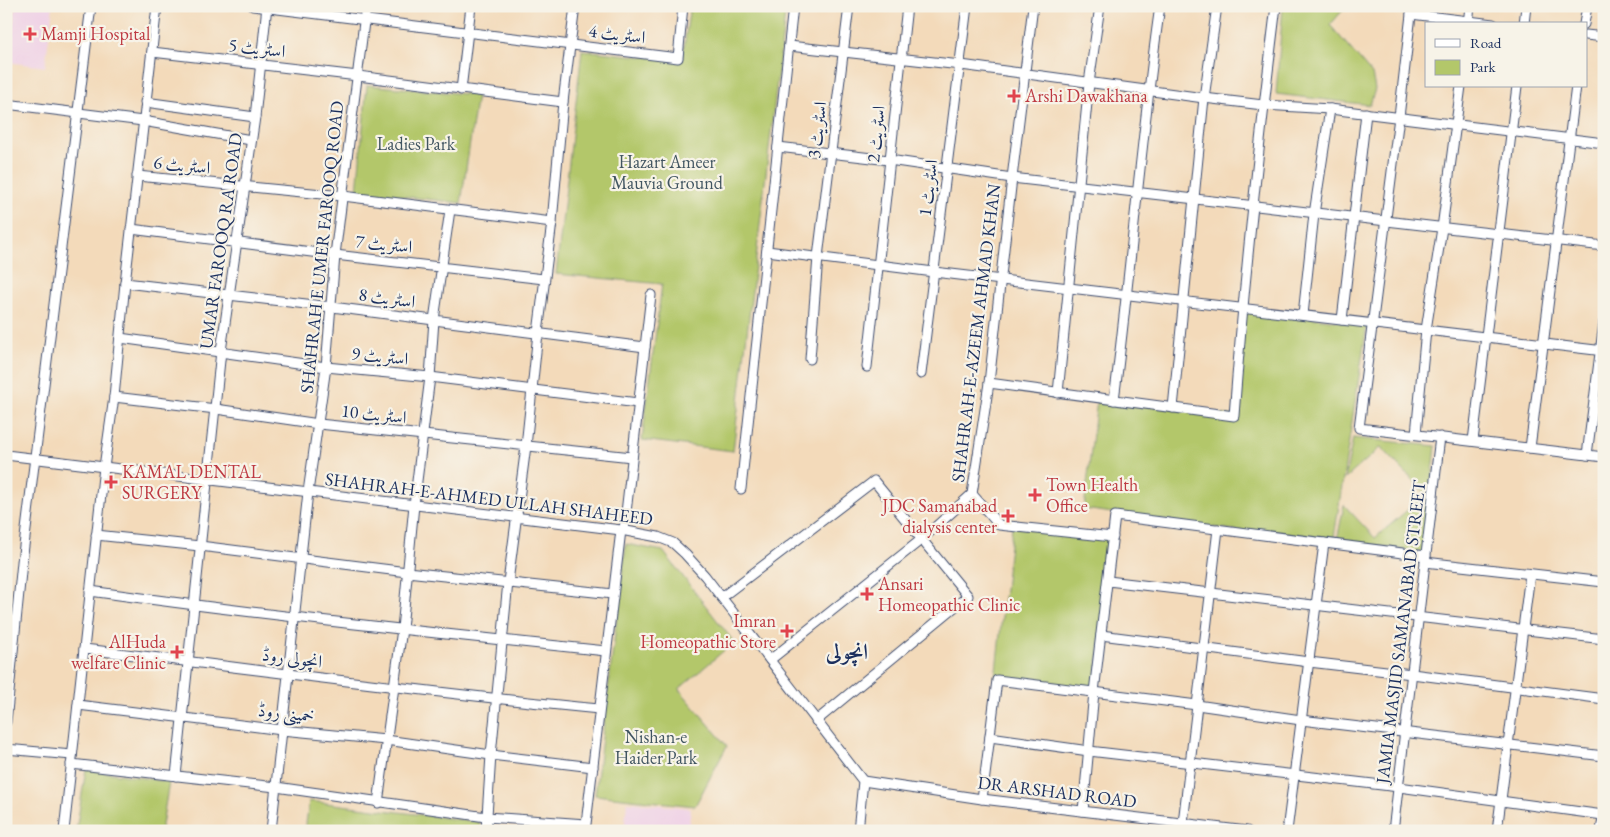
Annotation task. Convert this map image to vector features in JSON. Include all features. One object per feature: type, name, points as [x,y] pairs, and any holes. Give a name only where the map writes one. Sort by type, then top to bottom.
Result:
[{"type":"street","points":[[6,722],[22,562],[91,6]]},
{"type":"street","points":[[64,831],[157,6]]},
{"type":"street","name":"اسٹریٹ 4","points":[[253,6],[678,58],[683,6]]},
{"type":"street","name":"SHAHRAH E UMER FAROOQ ROAD","points":[[271,831],[308,492],[326,367],[335,255],[366,6]]},
{"type":"street","points":[[460,90],[471,6]]},
{"type":"street","points":[[486,831],[491,755],[504,640],[508,582],[518,516],[575,6]]},
{"type":"street","points":[[741,489],[794,6]]},
{"type":"street","name":"اسٹریٹ 3","points":[[810,359],[818,257],[849,6]]},
{"type":"street","name":"اسٹریٹ 2","points":[[867,367],[907,6]]},
{"type":"street","name":"اسٹریٹ 1","points":[[922,374],[968,6]]},
{"type":"street","name":"SHAHRAH-E-AZEEM AHMAD KHAN","points":[[770,660],[922,539],[972,494],[989,384],[1033,6]]},
{"type":"street","points":[[1058,392],[1089,83],[1100,6]]},
{"type":"street","points":[[1114,400],[1128,295],[1148,90],[1160,6]]},
{"type":"street","points":[[1173,408],[1204,98],[1217,6]]},
{"type":"street","points":[[989,384],[1234,416],[1252,207],[1276,6]]},
{"type":"street","points":[[1470,6],[1469,22],[1411,10],[1359,428],[1604,458]]},
{"type":"street","points":[[1524,22],[1526,6]]},
{"type":"street","points":[[1584,22],[1587,6]]},
{"type":"street","name":"UMAR FAROOQ RA ROAD","points":[[176,776],[221,351],[252,140],[267,7]]},
{"type":"street","points":[[1588,34],[1604,36]]},
{"type":"street","points":[[789,46],[960,65],[1204,98],[1366,113],[1457,126],[1604,143]]},
{"type":"street","name":"اسٹریٹ 5","points":[[152,52],[563,102]]},
{"type":"street","points":[[1416,434],[1426,330],[1457,126],[1461,88]]},
{"type":"street","points":[[1473,441],[1517,88]]},
{"type":"street","points":[[1530,448],[1576,88]]},
{"type":"street","points":[[145,102],[255,117]]},
{"type":"street","points":[[6,104],[143,121],[252,140]]},
{"type":"street","points":[[1303,315],[1314,214],[1330,109]]},
{"type":"street","points":[[1342,320],[1366,113]]},
{"type":"street","points":[[778,147],[1252,207],[1604,246]]},
{"type":"street","name":"اسٹریٹ 6","points":[[137,176],[245,188],[343,196],[552,222]]},
{"type":"street","points":[[378,803],[402,629],[414,505],[430,377],[434,320],[450,210]]},
{"type":"street","name":"اسٹریٹ 7","points":[[131,229],[544,279]]},
{"type":"street","points":[[767,251],[1602,351]]},
{"type":"street","name":"اسٹریٹ 8","points":[[125,283],[645,347]]},
{"type":"street","points":[[6,749],[176,776],[486,817],[586,824],[651,295]]},
{"type":"street","points":[[1587,455],[1602,351],[1604,322]]},
{"type":"street","name":"اسٹریٹ 9","points":[[120,338],[326,367],[430,377],[638,403]]},
{"type":"street","name":"اسٹریٹ 10","points":[[114,397],[216,408],[319,424],[422,436],[632,457]]},
{"type":"street","name":"JAMIA MASJID SAMANABAD STREET","points":[[1393,831],[1440,437]]},
{"type":"street","name":"SHAHRAH-E-AHMED ULLAH SHAHEED","points":[[6,455],[518,516],[622,530],[658,537],[673,543],[705,576],[863,782]]},
{"type":"street","points":[[722,598],[874,481],[968,596],[816,721]]},
{"type":"street","points":[[972,494],[999,525],[1113,537]]},
{"type":"street","points":[[1083,811],[1094,692],[1115,516],[1324,543],[1530,574],[1604,582]]},
{"type":"street","points":[[1183,823],[1218,529]]},
{"type":"street","points":[[96,535],[613,594]]},
{"type":"street","points":[[1287,831],[1324,543]]},
{"type":"street","points":[[1497,831],[1530,574]]},
{"type":"street","points":[[1108,581],[1604,639]]},
{"type":"street","points":[[90,591],[294,617],[606,651]]},
{"type":"street","points":[[1102,635],[1604,699]]},
{"type":"street","name":"انچولی روڈ","points":[[84,649],[288,673],[394,688],[600,709]]},
{"type":"street","points":[[982,799],[997,680],[1301,720],[1604,756]]},
{"type":"street","name":"خمینی روڈ","points":[[78,705],[282,730],[386,740],[592,767]]},
{"type":"street","points":[[990,737],[1089,751],[1604,813],[1602,831]]},
{"type":"street","points":[[858,831],[863,782]]},
{"type":"street","name":"DR ARSHAD ROAD","points":[[863,782],[982,799],[1247,831]]},
{"type":"shaded area","name":"Mamji Hospital","points":[[16,6],[53,6],[45,67],[7,62]]},
{"type":"shaded area","points":[[627,802],[691,808],[688,831],[624,831]]},
{"type":"green space","name":"Hazart Ameer Mauvia Ground","points":[[690,6],[786,6],[733,451],[642,440],[662,284],[556,274],[582,50],[682,61]]},
{"type":"green space","points":[[1283,6],[1320,6],[1344,9],[1330,25],[1372,74],[1375,89],[1370,105],[1276,94]]},
{"type":"green space","name":"Ladies Park","points":[[367,85],[477,95],[461,203],[357,191]]},
{"type":"green space","points":[[1242,308],[1367,325],[1333,544],[1084,509],[1097,400],[1234,416]]},
{"type":"green space","points":[[1353,438],[1436,446],[1424,553],[1337,540],[1344,505],[1375,538],[1426,494],[1381,447],[1345,479]]},
{"type":"green space","points":[[1012,527],[1113,537],[1094,692],[995,679]]},
{"type":"green space","name":"Nishan-e Haider Park","points":[[626,544],[663,551],[734,642],[679,689],[727,746],[695,806],[595,795]]},
{"type":"green space","points":[[86,769],[169,782],[161,831],[76,831]]},
{"type":"green space","points":[[309,801],[480,822],[479,831],[305,831]]},
{"type":"place","name":"Mamji Hospital","points":[[30,34]]},
{"type":"place","name":"Arshi Dawakhana","points":[[1014,96]]},
{"type":"place","name":"KAMAL DENTAL SURGERY","points":[[111,482]]},
{"type":"place","name":"Town Health Office","points":[[1035,495]]},
{"type":"place","name":"JDC Samanabad dialysis center","points":[[1008,516]]},
{"type":"place","name":"Ansari Homeopathic Clinic","points":[[867,594]]},
{"type":"place","name":"Imran Homeopathic Store","points":[[787,631]]},
{"type":"place","name":"AlHuda welfare Clinic","points":[[177,652]]},
{"type":"district","name":"انچولی","points":[[847,651]]}]
